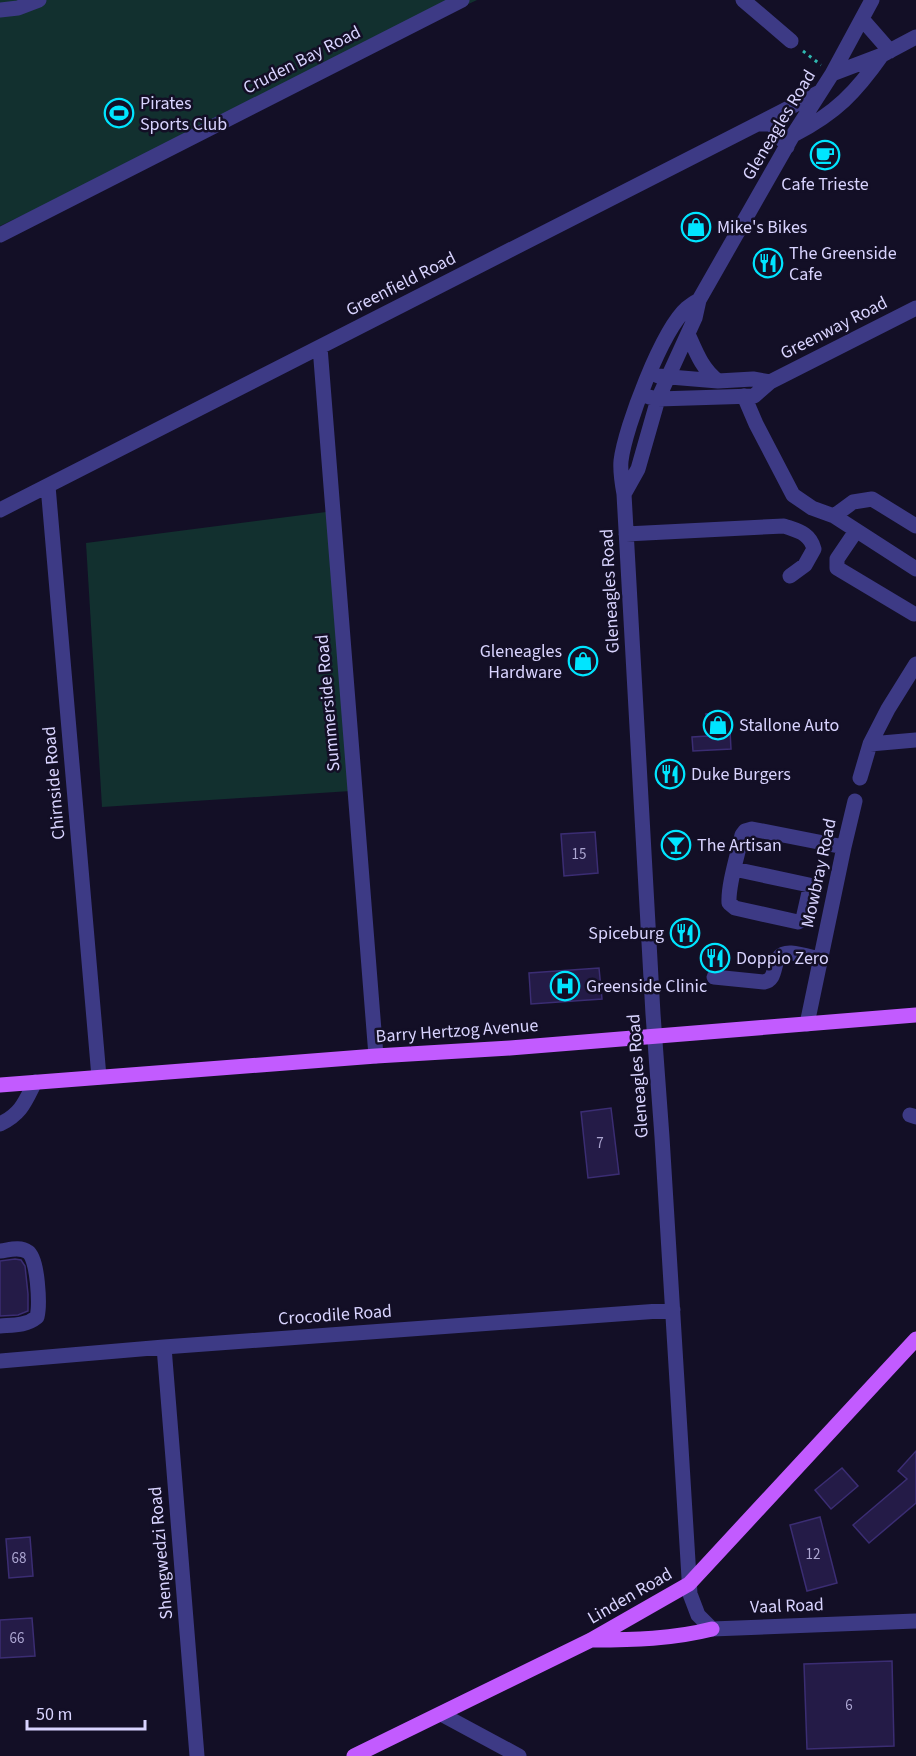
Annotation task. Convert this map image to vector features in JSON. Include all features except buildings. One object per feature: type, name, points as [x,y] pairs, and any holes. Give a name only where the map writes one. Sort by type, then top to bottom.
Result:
[{"type":"main road","name":"Barry Hertzog Avenue","points":[[0,1085],[510,1048],[916,1015]]},
{"type":"main road","name":"Linden Road","points":[[354,1756],[591,1641],[689,1584],[916,1339]]},
{"type":"main road","points":[[591,1641],[634,1640],[690,1634],[712,1629]]},
{"type":"street","points":[[0,10],[18,9],[39,0]]},
{"type":"street","name":"Cruden Bay Road","points":[[0,236],[462,0]]},
{"type":"street","points":[[744,0],[791,41]]},
{"type":"street","name":"Gleneagles Road","points":[[624,494],[638,469],[658,399],[695,318],[699,300],[790,141],[832,74],[872,0]]},
{"type":"street","points":[[862,19],[886,53]]},
{"type":"street","points":[[832,74],[886,53],[916,37]]},
{"type":"street","points":[[757,124],[772,124],[790,141],[835,110],[862,83],[886,53]]},
{"type":"street","name":"Greenfield Road","points":[[0,510],[820,92]]},
{"type":"street","name":"Gleneagles Road","points":[[689,1584],[621,471],[622,458],[649,375],[678,319],[687,308],[699,300]]},
{"type":"street","name":"Greenway Road","points":[[641,395],[658,399],[754,396],[770,382],[916,308]]},
{"type":"street","points":[[688,334],[706,370],[718,381]]},
{"type":"street","name":"Summerside Road","points":[[320,347],[376,1056]]},
{"type":"street","name":"Greenway Road","points":[[649,375],[718,381],[753,379],[770,382]]},
{"type":"street","points":[[744,396],[793,495],[812,508],[834,516],[916,569]]},
{"type":"street","name":"Chirnside Road","points":[[48,486],[99,1077]]},
{"type":"street","points":[[834,516],[853,502],[872,500],[916,526]]},
{"type":"street","points":[[626,534],[784,526],[804,533],[812,541],[814,549],[805,565],[790,576]]},
{"type":"street","points":[[856,531],[837,559],[837,568],[914,614]]},
{"type":"street","points":[[860,778],[870,744],[888,709],[916,664]]},
{"type":"street","points":[[870,744],[916,740]]},
{"type":"street","name":"Mowbray Road","points":[[807,1024],[855,801]]},
{"type":"street","points":[[734,869],[809,885],[803,919],[796,922],[731,906],[729,903],[728,897],[734,869],[742,835],[752,829],[844,847]]},
{"type":"street","points":[[714,977],[764,982],[771,978],[777,959],[781,955],[789,953],[820,959]]},
{"type":"street","points":[[0,1124],[18,1113],[35,1082]]},
{"type":"street","points":[[0,1251],[18,1249],[31,1253],[34,1260],[39,1302],[37,1317],[32,1321],[0,1326]]},
{"type":"street","name":"Crocodile Road","points":[[0,1361],[673,1310]]},
{"type":"street","name":"Shengwedzi Road","points":[[164,1347],[197,1756]]},
{"type":"street","points":[[689,1584],[694,1609],[702,1621],[712,1629]]},
{"type":"street","name":"Vaal Road","points":[[712,1629],[916,1621]]},
{"type":"street","points":[[441,1714],[519,1756]]},
{"type":"path","points":[[791,41],[832,74]]},
{"type":"green space","name":"Pirates Sports Club","points":[[0,0],[477,0],[0,226]]},
{"type":"green space","points":[[334,511],[351,791],[102,807],[86,543]]},
{"type":"place","name":"Pirates Sports Club","points":[[119,113]]},
{"type":"place","name":"Cafe Trieste","points":[[825,155]]},
{"type":"place","name":"Mike's Bikes","points":[[696,227]]},
{"type":"place","name":"The Greenside Cafe","points":[[768,263]]},
{"type":"place","name":"Gleneagles Hardware","points":[[583,661]]},
{"type":"place","name":"Stallone Auto","points":[[718,725]]},
{"type":"place","name":"Duke Burgers","points":[[670,774]]},
{"type":"place","name":"The Artisan","points":[[676,845]]},
{"type":"place","name":"Spiceburg","points":[[685,933]]},
{"type":"place","name":"Doppio Zero","points":[[715,958]]},
{"type":"place","name":"Greenside Clinic","points":[[565,986]]}]
